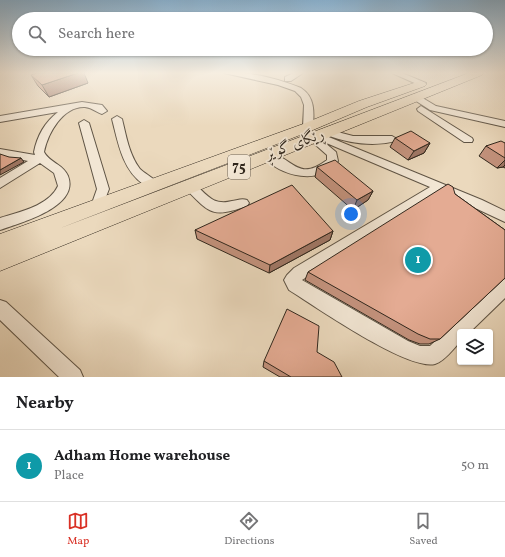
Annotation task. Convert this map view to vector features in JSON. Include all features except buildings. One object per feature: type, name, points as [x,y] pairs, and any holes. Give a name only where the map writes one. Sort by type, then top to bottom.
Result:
[{"type":"highway","name":"ڕێگای گوێڕ","points":[[0,243],[153,185],[317,133],[363,104],[415,94],[421,91]]},
{"type":"highway","name":"ڕێگای گوێڕ","points":[[0,261],[269,156],[317,133],[424,91]]},
{"type":"street","points":[[269,156],[288,170],[299,173],[312,174],[333,161],[332,154],[317,133],[307,101],[301,91]]},
{"type":"street","points":[[412,91],[430,114],[468,140]]},
{"type":"street","points":[[415,94],[433,108],[505,124]]},
{"type":"street","points":[[0,224],[42,209],[60,195],[64,183],[63,177],[52,165],[44,160],[39,152],[40,146],[46,128],[71,108],[77,106]]},
{"type":"street","points":[[0,119],[77,106],[99,107],[102,111]]},
{"type":"street","points":[[117,119],[132,167],[142,179],[153,185]]},
{"type":"street","points":[[84,122],[103,189],[97,206]]},
{"type":"street","points":[[317,133],[369,141],[392,139]]},
{"type":"street","points":[[317,133],[505,217]]},
{"type":"street","points":[[0,152],[30,157],[35,160],[35,162],[0,184]]},
{"type":"street","points":[[190,186],[212,207],[225,209],[243,203]]},
{"type":"street","points":[[447,190],[452,199],[476,216]]},
{"type":"street","points":[[447,190],[299,273],[292,280],[295,285],[403,349],[420,355],[434,355],[505,287]]},
{"type":"street","points":[[0,308],[73,377]]},
{"type":"place","name":"Adham Home warehouse","points":[[418,260]]}]
